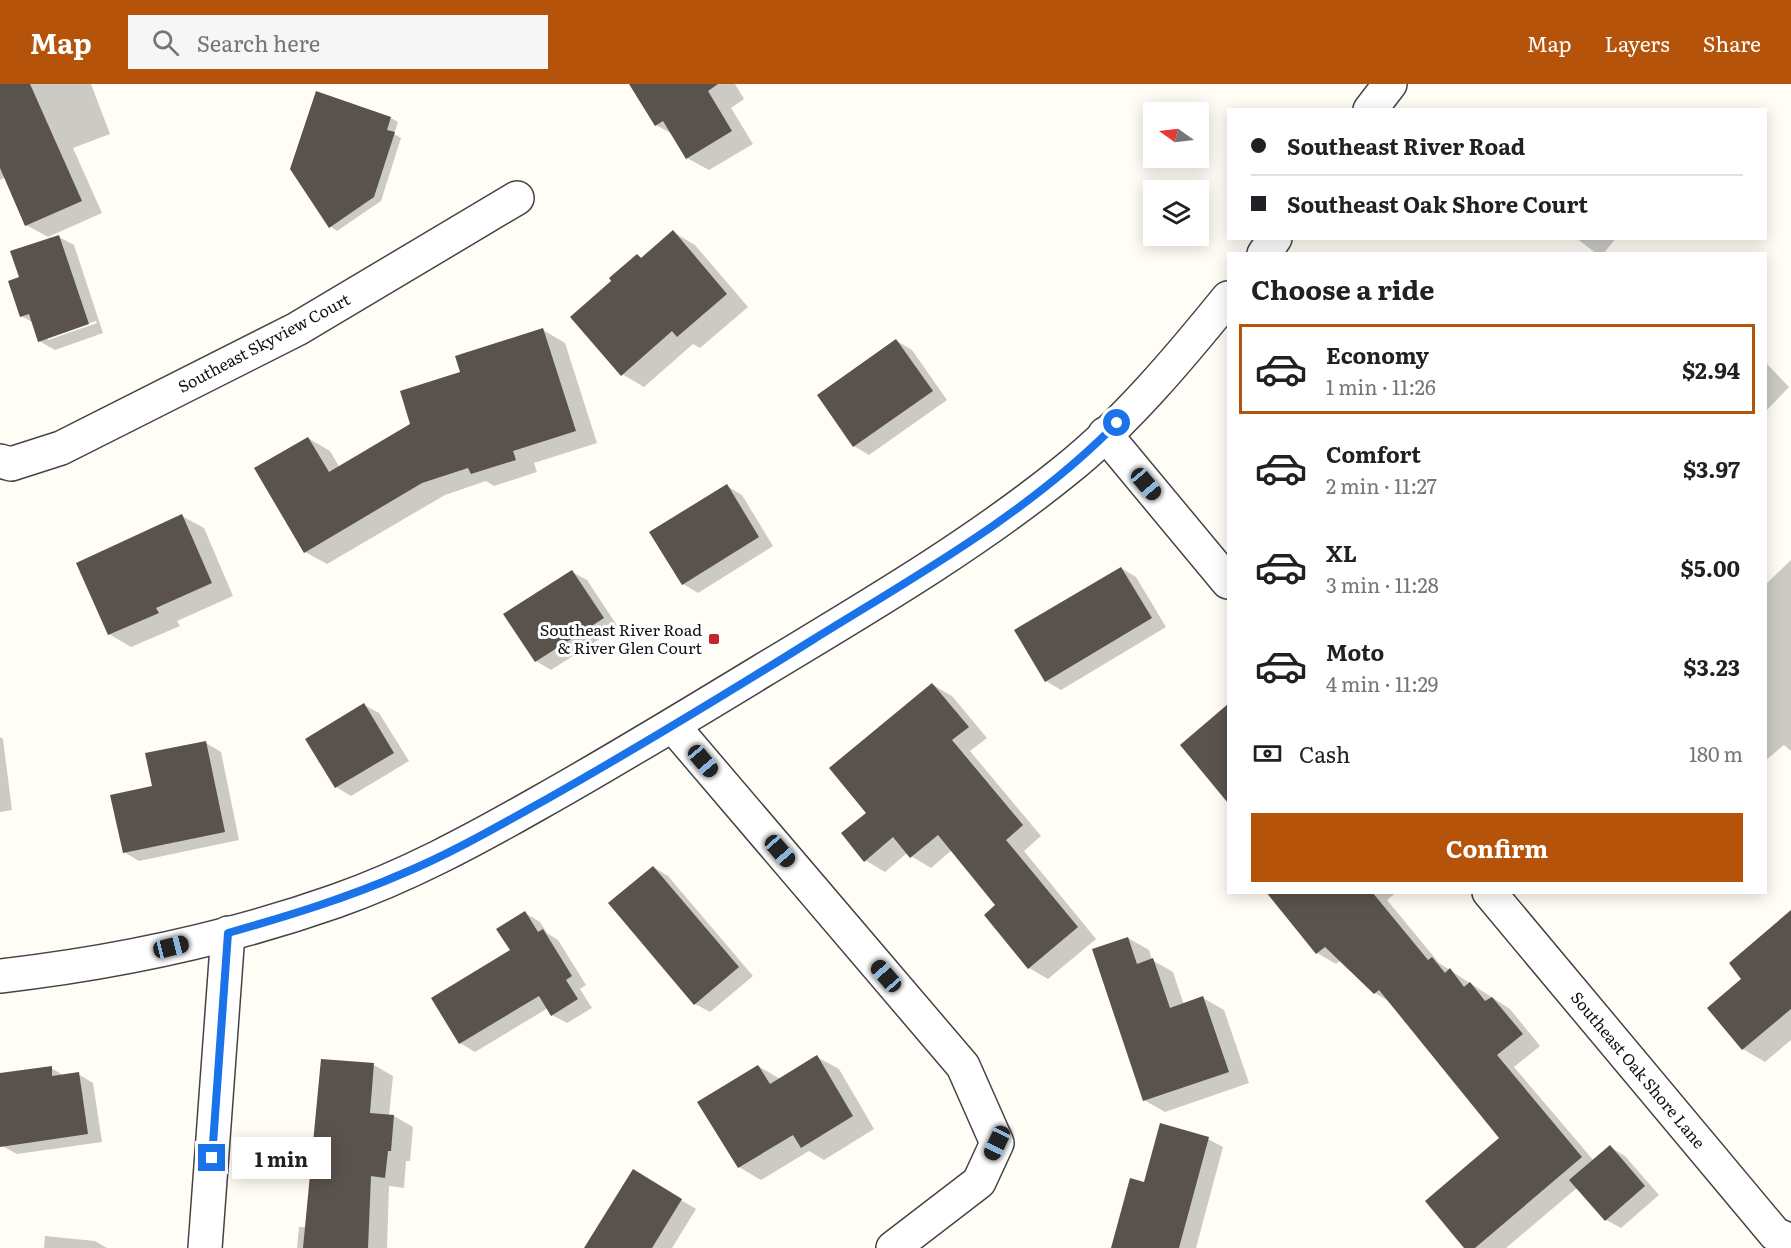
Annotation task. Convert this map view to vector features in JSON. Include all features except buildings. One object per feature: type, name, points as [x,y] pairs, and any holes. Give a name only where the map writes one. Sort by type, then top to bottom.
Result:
[{"type":"street","points":[[1372,108],[1390,84]]},
{"type":"street","name":"Southeast Skyview Court","points":[[0,461],[11,464],[61,448],[297,330],[517,198]]},
{"type":"street","points":[[0,976],[152,952],[228,933],[337,901],[406,873],[474,839],[672,726],[914,578],[987,529],[1068,468],[1105,435],[1166,370],[1227,299]]},
{"type":"street","points":[[1105,435],[1227,581]]},
{"type":"street","points":[[672,726],[963,1066],[997,1143],[979,1182],[893,1248]]},
{"type":"street","name":"Southeast Oak Shore Lane","points":[[1491,894],[1774,1241]]},
{"type":"street","points":[[205,1248],[228,933]]},
{"type":"place","name":"Southeast River Road & River Glen Court","points":[[714,639]]},
{"type":"route","points":[[212,1158],[228,933],[337,901],[406,873],[474,839],[579,781],[923,572],[987,529],[1057,477],[1117,423]]}]
